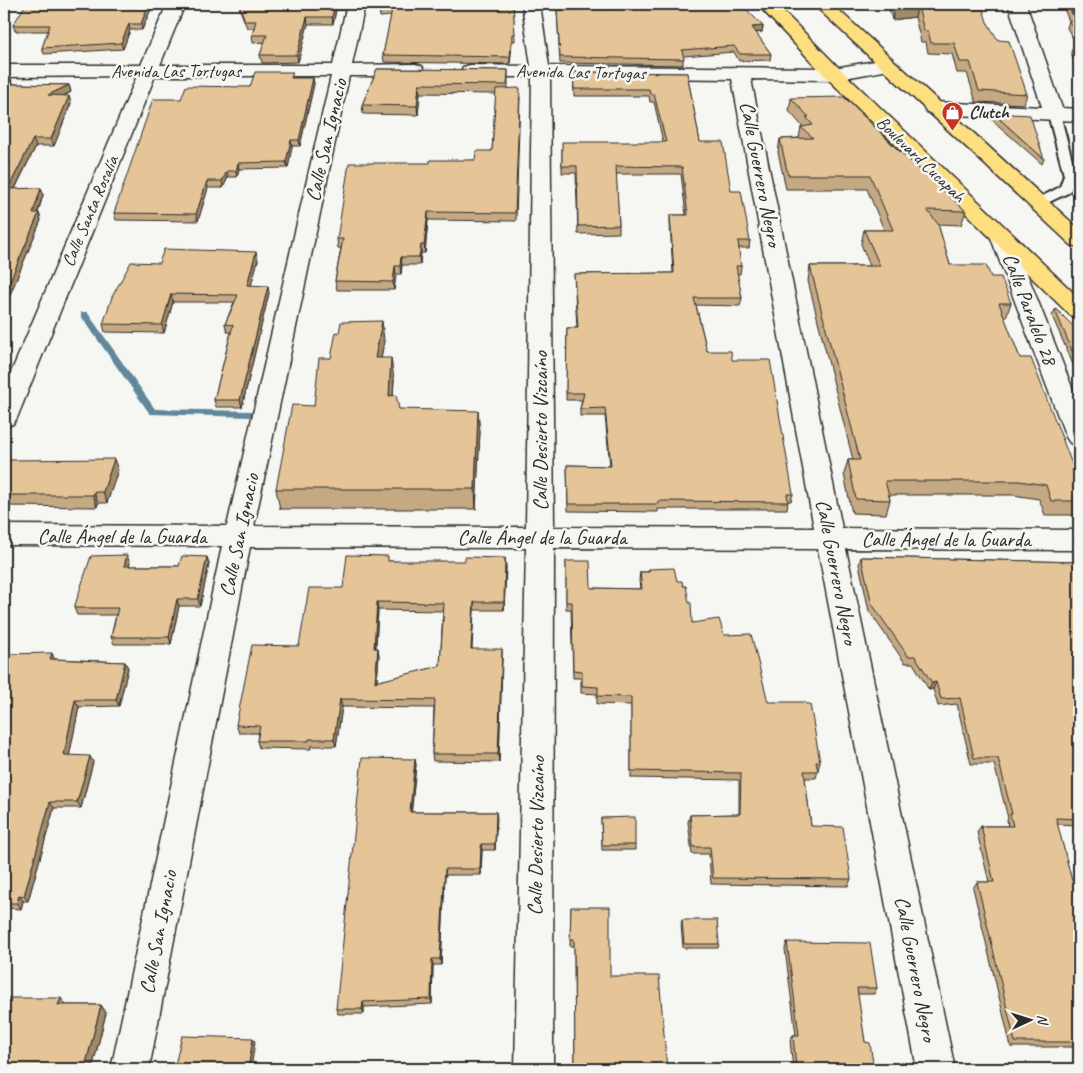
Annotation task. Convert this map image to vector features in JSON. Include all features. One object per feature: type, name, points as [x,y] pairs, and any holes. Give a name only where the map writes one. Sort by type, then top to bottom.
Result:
[{"type":"main road","name":"Boulevard Cucapah","points":[[766,4],[808,19],[837,18],[1079,240]]},
{"type":"main road","name":"Boulevard Cucapah","points":[[808,19],[834,74],[1079,311]]},
{"type":"street","name":"Calle Santa Rosalía","points":[[4,418],[176,4]]},
{"type":"street","name":"Calle San Ignacio","points":[[130,1069],[238,536],[356,4]]},
{"type":"street","name":"Calle Desierto Vizcaíno","points":[[531,4],[541,72],[540,537],[534,1069]]},
{"type":"street","points":[[1017,4],[1054,114]]},
{"type":"street","name":"Avenida Las Tortugas","points":[[451,71],[834,74],[887,65]]},
{"type":"street","name":"Avenida Las Tortugas","points":[[4,71],[432,71]]},
{"type":"street","name":"Calle Guerrero Negro","points":[[742,74],[830,539],[936,1069]]},
{"type":"street","points":[[934,108],[1079,115]]},
{"type":"street","name":"Calle Paralelo 28","points":[[1002,238],[1079,437]]},
{"type":"street","name":"Calle Ángel de la Guarda","points":[[4,535],[1079,540]]},
{"type":"lane","points":[[1039,203],[1066,189],[1070,175],[1054,114]]},
{"type":"building","points":[[26,4],[149,4],[141,24],[129,24],[121,43],[42,48],[50,25],[13,25]]},
{"type":"building","points":[[239,4],[335,4],[332,17],[307,17],[297,55],[260,55],[267,35],[252,35],[256,21],[245,21]]},
{"type":"building","points":[[379,4],[513,4],[515,34],[512,34],[510,57],[383,55],[392,9],[379,9]]},
{"type":"building","points":[[663,4],[741,4],[763,26],[752,27],[771,54],[740,54],[734,46],[682,50],[684,59],[560,57],[557,10],[667,8]]},
{"type":"building","points":[[893,4],[942,4],[943,8],[983,9],[987,22],[998,40],[1009,41],[1027,94],[979,91],[970,62],[960,62],[954,43],[931,43],[928,31],[924,31],[918,6],[894,10]]},
{"type":"building","points":[[1068,4],[1079,4],[1079,37],[1069,21],[1074,19]]},
{"type":"building","points":[[1074,45],[1079,45],[1079,63]]},
{"type":"building","points":[[377,69],[508,70],[507,85],[419,84],[417,106],[362,105]]},
{"type":"building","points":[[255,72],[293,72],[291,78],[313,78],[299,140],[291,140],[286,162],[238,163],[236,171],[227,171],[222,181],[207,181],[196,214],[114,213],[153,99],[181,99],[186,86],[250,87]]},
{"type":"building","points":[[573,72],[687,73],[700,142],[723,142],[731,191],[741,191],[750,241],[738,241],[741,266],[736,266],[742,298],[694,298],[707,351],[731,351],[732,360],[770,360],[793,494],[787,494],[788,502],[658,501],[658,504],[568,504],[567,465],[611,466],[605,408],[580,409],[584,393],[566,393],[567,328],[578,328],[574,274],[674,273],[670,215],[688,215],[682,167],[616,166],[619,225],[578,226],[577,166],[562,166],[562,142],[666,142],[654,94],[650,94],[649,89],[574,89]]},
{"type":"building","points":[[4,79],[11,79],[11,84],[69,85],[48,95],[69,96],[51,139],[33,139],[8,189],[41,188],[33,213],[39,213],[4,295]]},
{"type":"building","points":[[520,88],[515,213],[428,212],[424,245],[421,245],[419,257],[401,257],[400,266],[395,266],[393,282],[335,281],[343,239],[337,239],[349,163],[430,163],[430,160],[475,160],[476,151],[492,151],[496,89]]},
{"type":"building","points":[[844,97],[896,148],[966,211],[927,210],[938,224],[950,265],[986,265],[991,277],[1001,277],[1011,303],[999,303],[1020,358],[1031,358],[1079,482],[1079,501],[1051,501],[1046,485],[1019,481],[885,481],[890,500],[856,499],[848,460],[860,460],[810,266],[880,266],[864,230],[893,230],[870,175],[788,175],[780,139],[813,138],[801,127],[813,125],[806,117],[809,117],[791,98]]},
{"type":"building","points":[[993,113],[1030,115],[1044,159]]},
{"type":"building","points":[[164,249],[256,252],[247,285],[268,286],[240,400],[214,400],[233,325],[225,324],[238,295],[171,294],[162,325],[103,324],[112,297],[131,262],[159,263]]},
{"type":"building","points":[[1055,310],[1079,332],[1079,367]]},
{"type":"building","points":[[382,321],[375,358],[391,358],[389,396],[396,395],[399,409],[478,411],[475,489],[276,489],[292,405],[314,406],[319,358],[331,358],[336,332],[339,333],[341,322]]},
{"type":"building","points":[[114,459],[103,492],[94,492],[93,495],[4,495],[4,470],[8,460]]},
{"type":"building","points":[[127,555],[124,566],[179,566],[182,556],[207,557],[198,599],[177,599],[169,637],[111,637],[118,608],[74,608],[91,556]]},
{"type":"building","points":[[347,555],[388,556],[388,561],[465,561],[465,557],[505,558],[504,602],[474,602],[471,649],[502,649],[498,754],[432,754],[435,700],[340,699],[334,739],[257,741],[260,726],[236,725],[252,645],[299,646],[309,588],[343,588]],"holes":[[[377,602],[444,603],[440,666],[375,682],[378,648],[374,648]]]},
{"type":"building","points":[[861,557],[1079,562],[1079,819],[1056,818],[1072,881],[1079,881],[1079,1042],[1015,1042],[977,882],[994,882],[981,826],[1013,826],[1010,814],[1012,814],[998,758],[974,758],[960,698],[941,699],[936,682],[932,683],[915,656],[908,656],[872,604]]},
{"type":"building","points":[[566,561],[590,561],[591,588],[642,589],[640,572],[649,572],[649,569],[674,568],[677,581],[682,581],[683,586],[686,586],[689,603],[691,603],[692,623],[719,619],[724,635],[751,634],[768,702],[805,702],[810,704],[820,762],[816,762],[818,771],[804,771],[811,826],[843,827],[851,879],[713,878],[710,847],[693,847],[690,815],[740,814],[741,773],[631,771],[631,697],[598,696],[598,687],[582,686],[582,671],[573,670],[572,602],[566,602]]},
{"type":"building","points":[[52,653],[50,659],[125,662],[116,700],[75,700],[64,755],[90,756],[77,802],[50,802],[24,896],[19,895],[17,903],[4,903],[4,654]]},
{"type":"building","points":[[362,758],[415,759],[410,812],[496,812],[495,844],[481,844],[480,869],[445,869],[440,959],[432,959],[431,999],[363,1002],[362,1009],[336,1009]]},
{"type":"building","points":[[635,817],[635,845],[602,845],[601,818]]},
{"type":"building","points":[[571,907],[610,907],[610,976],[659,976],[667,1069],[575,1069],[574,939],[570,939]]},
{"type":"building","points":[[682,920],[717,920],[719,944],[684,944]]},
{"type":"building","points":[[787,942],[870,943],[877,988],[857,988],[865,1042],[870,1043],[874,1069],[811,1069],[796,1067],[793,1035],[799,1035]]},
{"type":"building","points":[[4,998],[61,998],[58,1005],[101,1005],[85,1067],[4,1069]]},
{"type":"building","points":[[182,1036],[253,1038],[248,1069],[174,1069]]},
{"type":"waterway","points":[[84,314],[153,412],[251,414]]},
{"type":"place","name":"Clutch","points":[[953,131]]}]
